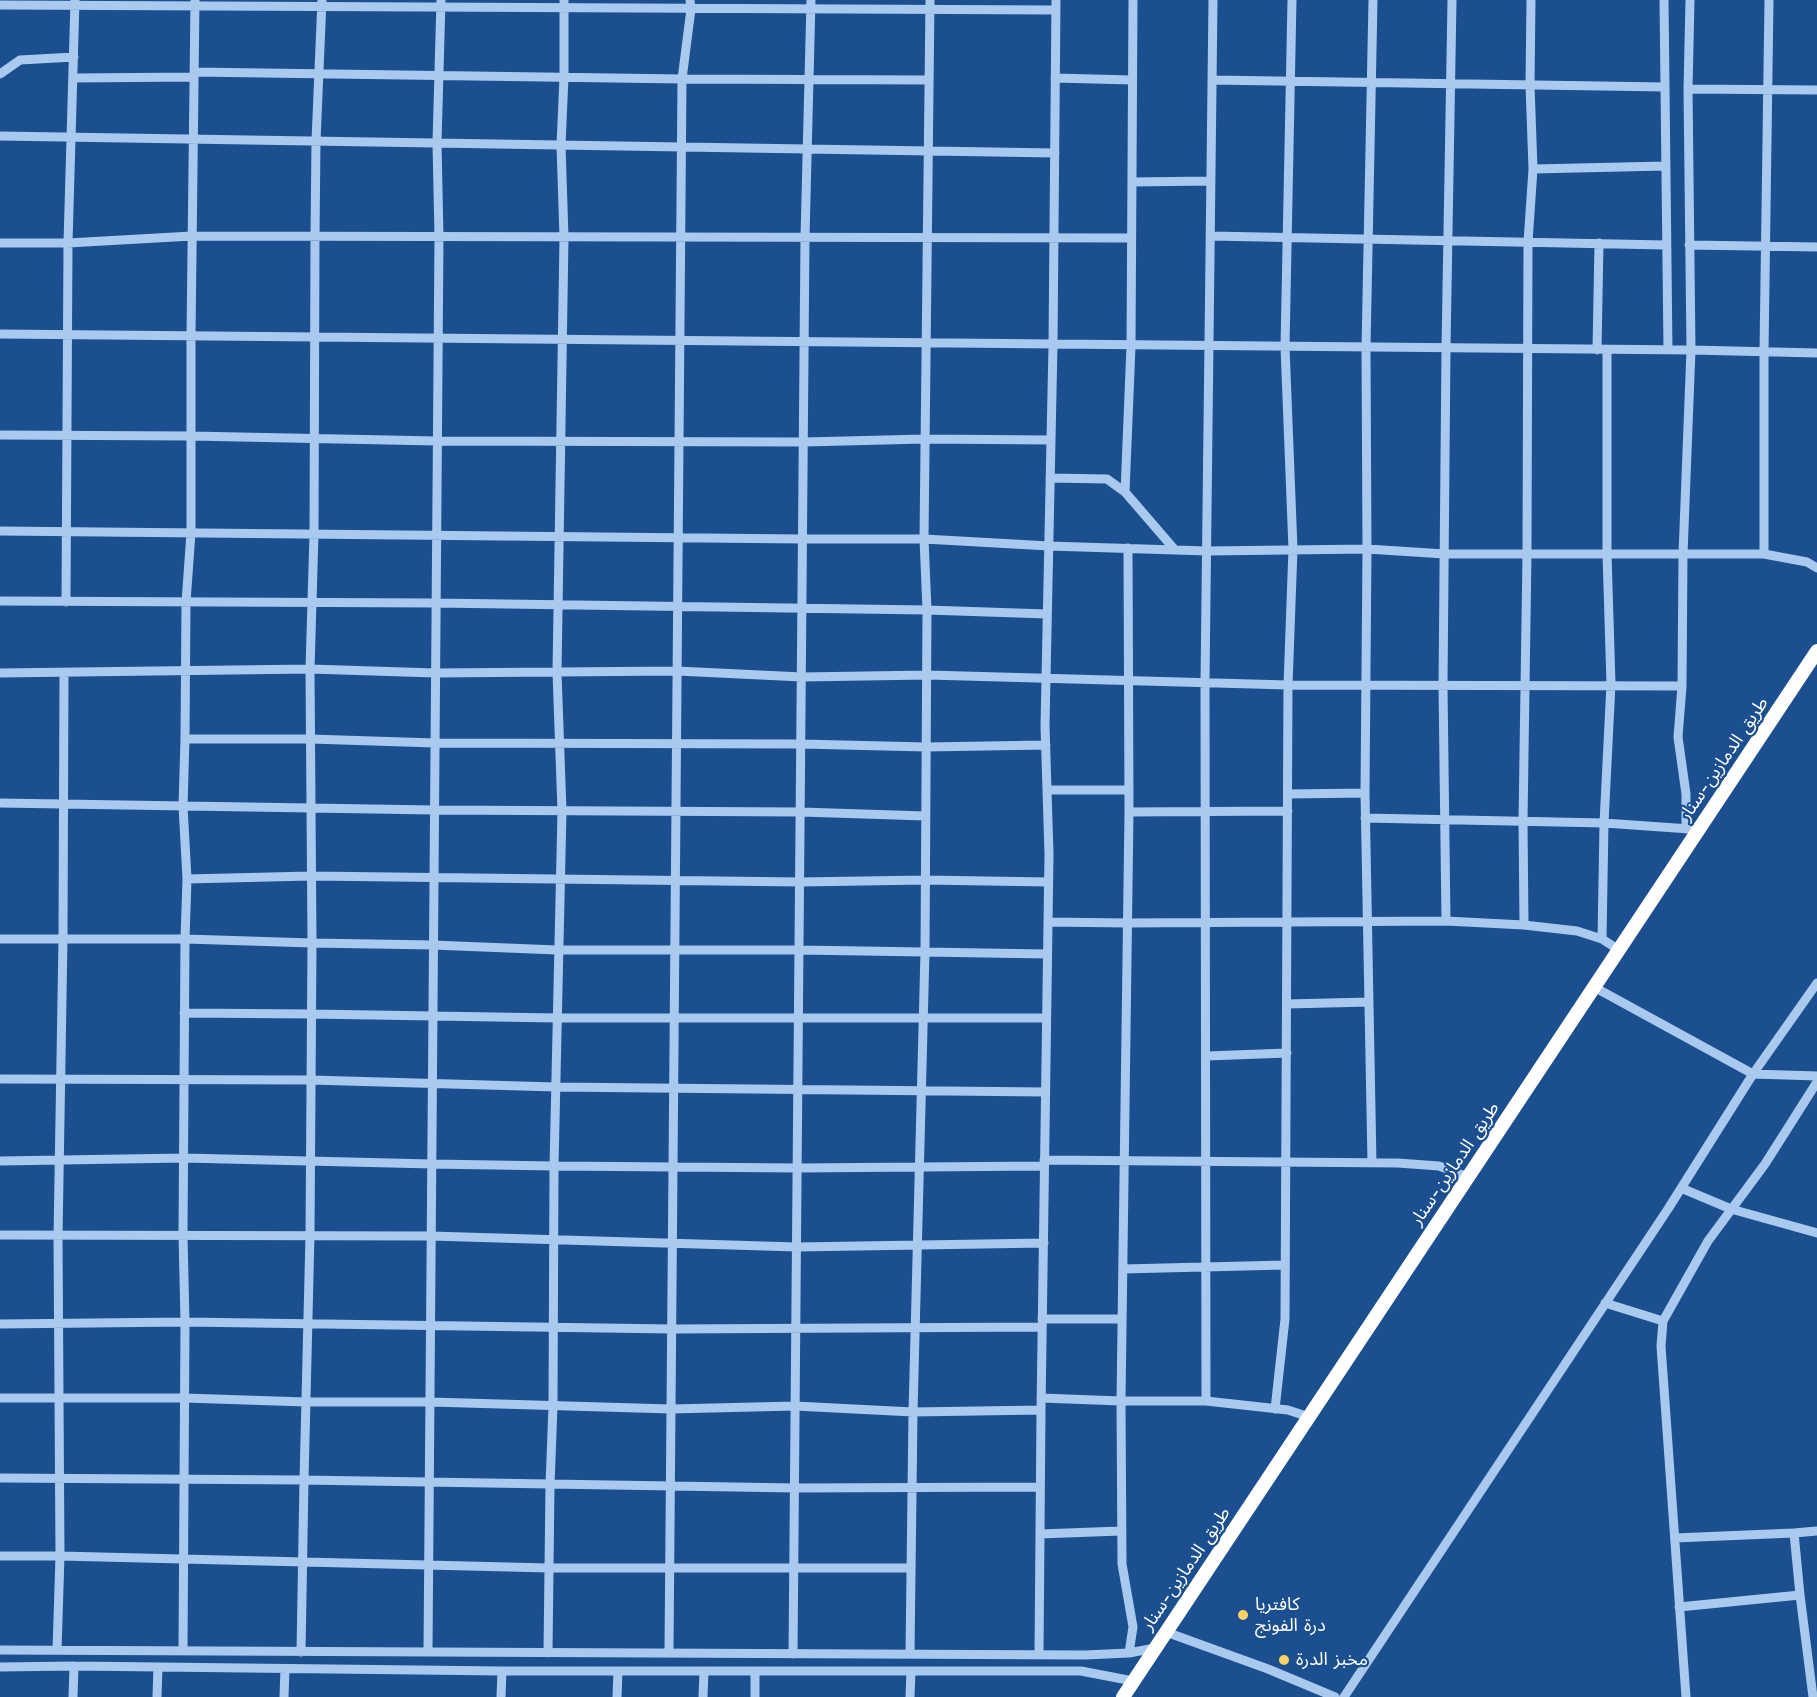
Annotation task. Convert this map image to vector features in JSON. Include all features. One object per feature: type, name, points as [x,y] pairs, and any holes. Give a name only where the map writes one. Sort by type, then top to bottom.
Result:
[{"type":"highway","name":"طريق الدمازين-سنار","points":[[1123,1697],[1619,950],[1692,829],[1817,651]]},
{"type":"street","points":[[1125,492],[1131,346],[1133,0]]},
{"type":"street","points":[[1206,1401],[1205,811],[1213,0]]},
{"type":"street","points":[[1275,1409],[1285,1319],[1288,685],[1293,549],[1285,347],[1292,0]]},
{"type":"street","points":[[1372,1163],[1365,818],[1365,685],[1366,348],[1373,0]]},
{"type":"street","points":[[1446,921],[1443,686],[1452,0]]},
{"type":"street","points":[[1524,925],[1528,242],[1533,169],[1530,85],[1531,0]]},
{"type":"street","points":[[1664,0],[1668,350]]},
{"type":"street","points":[[1365,818],[1604,823],[1692,829],[1678,737],[1682,686],[1683,554],[1691,350],[1688,89],[1690,0]]},
{"type":"street","points":[[1764,554],[1764,352],[1769,0]]},
{"type":"street","points":[[66,602],[68,243],[75,3]]},
{"type":"street","points":[[0,5],[75,3],[1056,5],[1053,345],[1046,677],[1048,922],[1039,1655]]},
{"type":"street","points":[[183,1651],[184,1013],[187,879],[183,806],[186,602],[191,533],[190,336],[195,3]]},
{"type":"street","points":[[301,1652],[310,1236],[312,943],[310,669],[314,534],[316,141],[322,3]]},
{"type":"street","points":[[428,1652],[439,237],[437,143],[441,4]]},
{"type":"street","points":[[548,1653],[553,1406],[557,950],[562,811],[556,672],[564,237],[561,145],[564,4]]},
{"type":"street","points":[[669,1653],[682,79],[690,4]]},
{"type":"street","points":[[793,1654],[805,237],[811,4]]},
{"type":"street","points":[[910,1654],[913,1412],[925,952],[928,675],[924,539],[930,5]]},
{"type":"street","points":[[0,74],[20,60],[74,57]]},
{"type":"street","points":[[74,78],[319,75],[930,80]]},
{"type":"street","points":[[1055,78],[1132,80]]},
{"type":"street","points":[[1212,80],[1665,87]]},
{"type":"street","points":[[1688,89],[1817,90]]},
{"type":"street","points":[[0,136],[1055,153]]},
{"type":"street","points":[[1533,169],[1666,166]]},
{"type":"street","points":[[1132,182],[1211,181]]},
{"type":"street","points":[[0,243],[68,243],[192,236],[1131,238]]},
{"type":"street","points":[[1210,236],[1666,245]]},
{"type":"street","points":[[1599,243],[1611,684],[1604,823],[1602,939]]},
{"type":"street","points":[[1689,245],[1817,247]]},
{"type":"street","points":[[0,334],[1817,353]]},
{"type":"street","points":[[0,435],[68,434],[437,441],[1051,440]]},
{"type":"street","points":[[1050,478],[1107,479],[1125,492],[1175,550]]},
{"type":"street","points":[[0,531],[924,539],[1207,551],[1367,549],[1445,554],[1764,554],[1807,562],[1817,568]]},
{"type":"street","points":[[1128,548],[1129,812],[1120,1401],[1122,1564],[1133,1627],[1129,1653]]},
{"type":"street","points":[[0,601],[678,606],[1047,614]]},
{"type":"street","points":[[0,673],[310,669],[435,673],[677,671],[802,677],[928,675],[1288,685],[1611,684],[1682,686]]},
{"type":"street","points":[[57,1650],[60,1556],[58,1237],[63,939],[64,673]]},
{"type":"street","points":[[185,739],[926,747],[1046,745]]},
{"type":"street","points":[[1047,790],[1129,789]]},
{"type":"street","points":[[1288,794],[1365,793]]},
{"type":"street","points":[[0,803],[434,810],[801,812],[925,816]]},
{"type":"street","points":[[1129,812],[1288,811]]},
{"type":"street","points":[[187,879],[311,876],[800,882],[925,880],[1048,882]]},
{"type":"street","points":[[1048,922],[1446,921],[1524,925],[1577,931],[1602,939],[1619,950]]},
{"type":"street","points":[[0,939],[185,939],[557,950],[800,950],[1047,954]]},
{"type":"street","points":[[1344,1697],[1681,1188],[1753,1074],[1817,983]]},
{"type":"street","points":[[1594,987],[1753,1074],[1817,1076]]},
{"type":"street","points":[[1287,1004],[1369,1002]]},
{"type":"street","points":[[184,1013],[799,1020],[1046,1018]]},
{"type":"street","points":[[1206,1056],[1287,1053]]},
{"type":"street","points":[[0,1079],[311,1080],[556,1087],[1045,1092]]},
{"type":"street","points":[[1686,1697],[1661,1346],[1663,1321],[1708,1241],[1765,1164],[1817,1082]]},
{"type":"street","points":[[0,1161],[184,1158],[554,1166],[798,1168],[1206,1161],[1438,1166],[1468,1177]]},
{"type":"street","points":[[1681,1188],[1731,1209],[1817,1233]]},
{"type":"street","points":[[0,1235],[58,1237],[431,1236],[797,1247],[1044,1243]]},
{"type":"street","points":[[1123,1269],[1285,1265]]},
{"type":"street","points":[[1605,1303],[1663,1321]]},
{"type":"street","points":[[0,1324],[184,1322],[796,1329],[915,1328],[1122,1319]]},
{"type":"street","points":[[0,1398],[430,1402],[671,1409],[795,1406],[913,1412],[1041,1410]]},
{"type":"street","points":[[1041,1398],[1206,1401],[1288,1410],[1309,1417]]},
{"type":"street","points":[[0,1478],[304,1480],[670,1487],[1040,1487]]},
{"type":"street","points":[[1040,1534],[1121,1531]]},
{"type":"street","points":[[1675,1538],[1817,1531]]},
{"type":"street","points":[[1794,1533],[1813,1697]]},
{"type":"street","points":[[0,1556],[549,1568],[911,1568]]},
{"type":"street","points":[[1679,1607],[1800,1595]]},
{"type":"street","points":[[1166,1632],[1268,1669],[1335,1697]]},
{"type":"street","points":[[0,1650],[1085,1655],[1129,1653],[1155,1648]]},
{"type":"street","points":[[73,1697],[74,1666]]},
{"type":"street","points":[[0,1667],[501,1671],[1081,1671],[1133,1682]]},
{"type":"street","points":[[157,1697],[158,1667]]},
{"type":"street","points":[[284,1697],[285,1669]]},
{"type":"street","points":[[501,1671],[501,1697]]},
{"type":"street","points":[[617,1697],[618,1671]]},
{"type":"street","points":[[703,1697],[704,1671]]},
{"type":"street","points":[[755,1671],[755,1697]]},
{"type":"street","points":[[910,1697],[911,1671]]},
{"type":"place","name":"كافتريا درة الفونج","points":[[1243,1615]]},
{"type":"place","name":"مخبز الدرة","points":[[1284,1660]]}]
